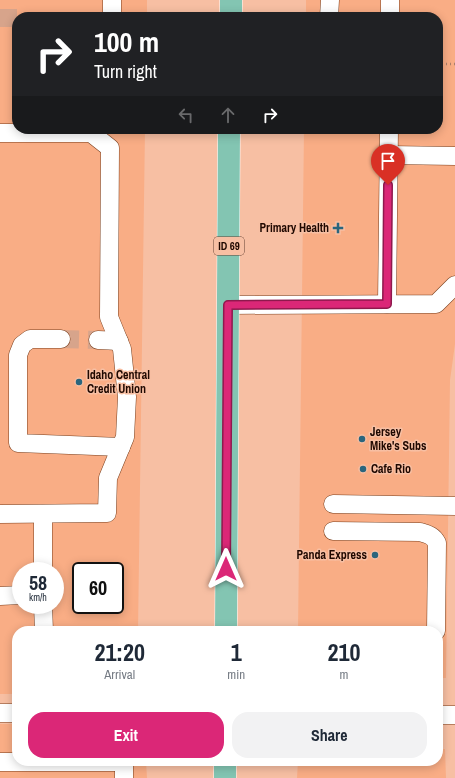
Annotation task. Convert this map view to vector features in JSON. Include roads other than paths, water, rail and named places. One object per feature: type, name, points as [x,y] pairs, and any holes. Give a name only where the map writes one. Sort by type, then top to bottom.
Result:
[{"type":"main road","points":[[231,0],[231,12]]},
{"type":"main road","name":"ID 69","points":[[226,626],[229,134]]},
{"type":"main road","points":[[225,766],[225,778]]},
{"type":"street","points":[[112,0],[112,12]]},
{"type":"street","points":[[329,12],[330,0]]},
{"type":"street","points":[[390,0],[390,12]]},
{"type":"street","points":[[0,133],[12,133]]},
{"type":"street","points":[[0,514],[107,513],[108,478],[125,437],[127,397],[122,349],[109,317],[110,148],[92,134]]},
{"type":"street","points":[[387,304],[389,134]]},
{"type":"street","points":[[389,155],[455,156]]},
{"type":"street","points":[[228,305],[436,304],[455,285]]},
{"type":"street","points":[[61,339],[30,339],[22,345],[18,355],[18,443],[121,447]]},
{"type":"street","points":[[98,340],[119,341]]},
{"type":"street","points":[[333,504],[455,506]]},
{"type":"street","points":[[43,514],[43,562]]},
{"type":"street","points":[[333,531],[420,532],[430,534],[435,539],[436,543],[436,626]]},
{"type":"street","points":[[0,596],[12,596]]},
{"type":"street","points":[[43,614],[44,626]]},
{"type":"street","points":[[0,713],[12,713]]},
{"type":"street","points":[[443,715],[455,715]]},
{"type":"street","points":[[8,767],[31,766]]},
{"type":"street","points":[[124,766],[124,778]]},
{"type":"tunnel","points":[[0,18],[12,18]]},
{"type":"tunnel","points":[[61,339],[98,340]]},
{"type":"place","name":"Primary Health","points":[[338,228]]},
{"type":"place","name":"Idaho Central Credit Union","points":[[79,382]]},
{"type":"place","name":"Jersey Mike's Subs","points":[[362,439]]},
{"type":"place","name":"Cafe Rio","points":[[363,469]]},
{"type":"place","name":"Panda Express","points":[[375,555]]}]
